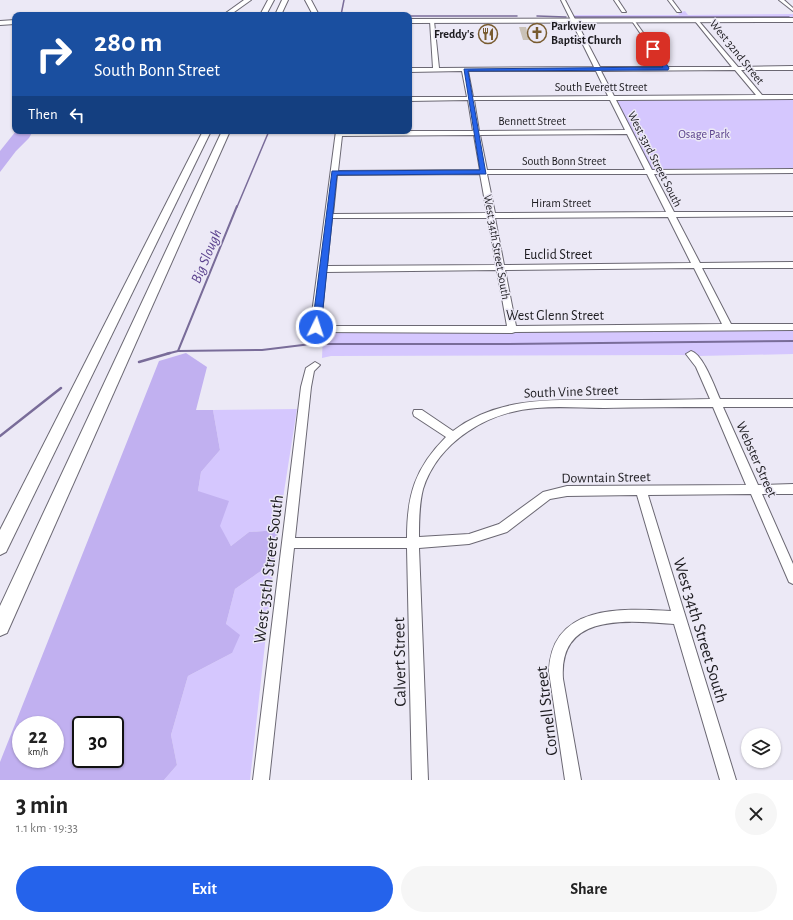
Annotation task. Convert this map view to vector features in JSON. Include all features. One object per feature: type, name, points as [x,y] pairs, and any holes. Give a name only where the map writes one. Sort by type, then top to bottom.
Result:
[{"type":"highway","points":[[230,12],[248,0]]},
{"type":"highway","points":[[265,12],[271,0]]},
{"type":"highway","points":[[279,12],[285,0]]},
{"type":"highway","points":[[308,0],[314,12]]},
{"type":"highway","points":[[0,547],[206,134]]},
{"type":"highway","points":[[0,627],[225,134]]},
{"type":"main road","points":[[412,21],[793,20]]},
{"type":"main road","points":[[0,22],[12,22]]},
{"type":"street","name":"West 33rd Street South","points":[[563,0],[728,328]]},
{"type":"street","points":[[616,0],[624,11]]},
{"type":"street","points":[[670,0],[679,11]]},
{"type":"street","points":[[781,0],[793,10]]},
{"type":"street","points":[[634,20],[667,68]]},
{"type":"street","name":"West 32nd Street","points":[[697,20],[760,98]]},
{"type":"street","points":[[432,21],[436,70]]},
{"type":"street","points":[[412,70],[793,68]]},
{"type":"street","name":"West 34th Street South","points":[[465,70],[512,330]]},
{"type":"street","name":"South Everett Street","points":[[412,99],[793,97]]},
{"type":"street","name":"Bennett Street","points":[[412,133],[629,132]]},
{"type":"street","points":[[323,269],[339,134]]},
{"type":"street","name":"South Bonn Street","points":[[334,173],[793,170]]},
{"type":"street","name":"Hiram Street","points":[[329,216],[793,214]]},
{"type":"street","name":"Euclid Street","points":[[323,269],[793,265]]},
{"type":"street","name":"West Glenn Street","points":[[323,269],[316,325],[318,329],[322,331],[793,327]]},
{"type":"street","name":"Webster Street","points":[[692,354],[700,366],[793,578]]},
{"type":"street","name":"West 35th Street South","points":[[261,780],[308,375],[309,370],[315,365]]},
{"type":"street","name":"South Vine Street","points":[[413,543],[414,506],[419,483],[436,454],[452,436],[469,424],[487,416],[511,408],[532,405],[793,403]]},
{"type":"street","points":[[418,413],[452,436]]},
{"type":"street","name":"Downtain Street","points":[[288,543],[413,543],[457,541],[497,531],[510,525],[547,495],[580,490],[641,491],[793,489]]},
{"type":"street","name":"West 34th Street South","points":[[641,491],[728,780]]},
{"type":"street","name":"Calvert Street","points":[[413,543],[420,780]]},
{"type":"street","name":"Cornell Street","points":[[573,780],[557,680],[557,656],[564,643],[575,628],[591,621],[611,618],[649,616],[678,618]]},
{"type":"green space","points":[[685,11],[688,15],[793,14],[793,18],[576,19],[572,15],[679,15],[678,13]]},
{"type":"green space","name":"Osage Park","points":[[793,98],[793,168],[651,169],[615,99]]},
{"type":"green space","points":[[793,330],[793,354],[698,356],[331,356],[322,358],[323,333]]},
{"type":"green space","points":[[297,409],[278,530],[249,532],[231,546],[198,491],[201,472],[220,450],[213,410]]},
{"type":"green space","points":[[274,562],[250,780],[164,780],[177,765],[171,735],[188,676],[232,653],[226,624],[235,589]]},
{"type":"shaded area","points":[[14,134],[31,134],[0,172],[0,151]]},
{"type":"shaded area","points":[[186,353],[207,367],[196,410],[213,410],[220,450],[201,472],[198,491],[229,501],[220,526],[231,546],[249,532],[278,530],[274,562],[235,589],[226,624],[240,635],[232,653],[188,676],[171,735],[177,765],[164,780],[0,780],[0,762],[12,732],[12,768],[64,768],[64,716],[18,716],[159,361]]},
{"type":"building","name":"Parkview Baptist Church","points":[[519,27],[526,27],[527,31],[540,32],[544,40],[523,40]]},
{"type":"waterway","points":[[342,12],[344,0]]},
{"type":"waterway","points":[[412,16],[517,16]]},
{"type":"waterway","points":[[537,16],[566,17]]},
{"type":"waterway","points":[[574,17],[789,17]]},
{"type":"waterway","name":"Big Slough","points":[[237,207],[268,134]]},
{"type":"waterway","name":"Big Slough","points":[[178,351],[237,206]]},
{"type":"waterway","points":[[178,351],[262,350],[311,344],[506,344],[793,341]]},
{"type":"waterway","name":"Big Slough","points":[[170,353],[178,351]]},
{"type":"waterway","name":"Big Slough","points":[[139,362],[170,353]]},
{"type":"waterway","name":"Big Slough","points":[[166,354],[170,353]]},
{"type":"waterway","name":"Big Slough","points":[[0,436],[61,388]]},
{"type":"place","name":"Parkview Baptist Church","points":[[537,33]]},
{"type":"place","name":"Freddy's","points":[[488,34]]},
{"type":"route","points":[[316,327],[334,173],[484,172],[465,70],[667,68],[653,49]]}]
